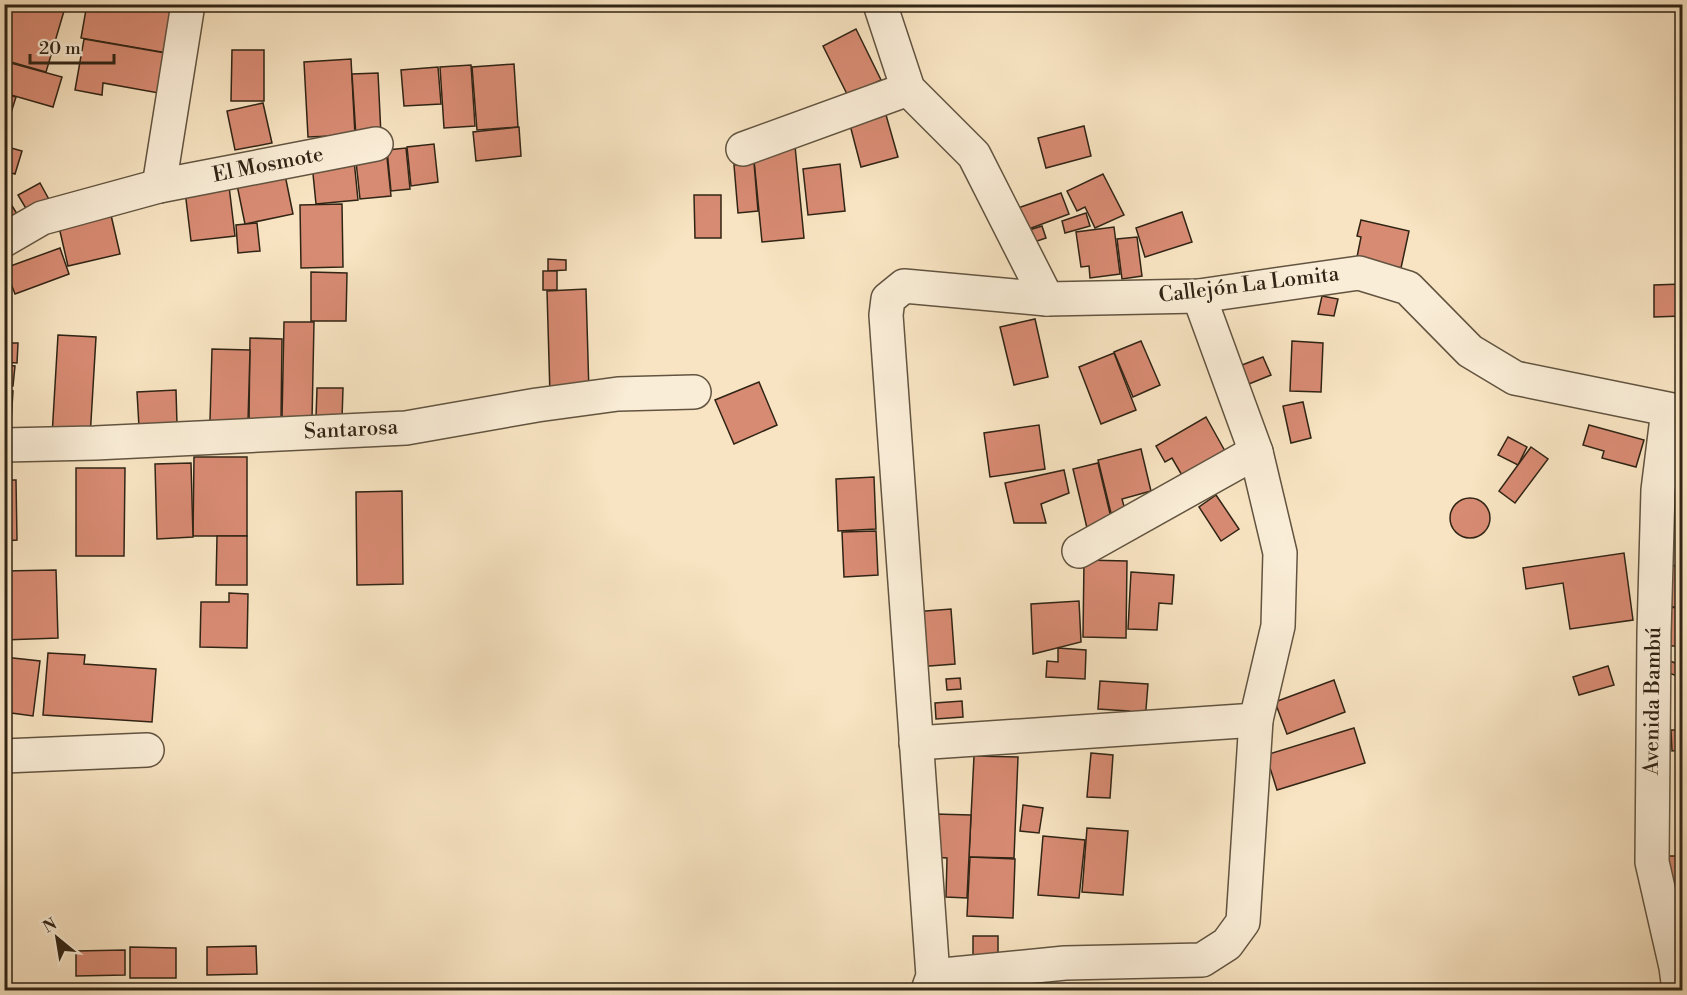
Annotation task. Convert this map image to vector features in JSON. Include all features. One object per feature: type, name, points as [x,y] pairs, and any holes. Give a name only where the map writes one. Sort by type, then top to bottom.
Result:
[{"type":"street","points":[[159,186],[188,4]]},
{"type":"street","points":[[880,4],[908,89],[974,155],[1047,299]]},
{"type":"street","points":[[743,148],[908,89]]},
{"type":"street","name":"El Mosmote","points":[[4,240],[42,218],[159,186],[376,144]]},
{"type":"street","name":"Callejón La Lomita","points":[[916,743],[885,315],[888,299],[904,286],[1047,299],[1199,296],[1359,273],[1408,288],[1470,351],[1515,378],[1675,410]]},
{"type":"street","points":[[1199,296],[1256,452],[1280,554],[1278,626],[1256,720],[1243,922],[1227,944],[1202,960],[1065,963],[931,983],[916,743],[1256,720]]},
{"type":"street","name":"Santarosa","points":[[4,445],[96,443],[406,428],[537,405],[618,394],[694,392]]},
{"type":"street","name":"Avenida Bambú","points":[[1675,410],[1658,490],[1652,862],[1676,967],[1678,990]]},
{"type":"street","points":[[1079,551],[1256,452]]},
{"type":"street","points":[[4,756],[147,750]]},
{"type":"building","points":[[12,4],[41,4],[64,11],[46,72],[4,60],[4,31]]},
{"type":"building","points":[[87,4],[175,4],[173,54],[81,38]]},
{"type":"building","points":[[856,29],[881,80],[848,96],[823,46]]},
{"type":"building","points":[[84,39],[171,54],[164,94],[103,83],[102,95],[75,90]]},
{"type":"building","points":[[232,50],[264,50],[264,101],[231,101]]},
{"type":"building","points":[[351,59],[355,135],[308,137],[304,62]]},
{"type":"building","points":[[7,62],[62,77],[53,107],[4,93],[4,70]]},
{"type":"building","points":[[514,64],[518,127],[477,130],[472,67]]},
{"type":"building","points":[[471,65],[475,126],[444,128],[440,67]]},
{"type":"building","points":[[438,67],[441,104],[404,106],[401,70]]},
{"type":"building","points":[[378,73],[381,135],[356,137],[352,74]]},
{"type":"building","points":[[4,94],[16,97],[4,135]]},
{"type":"building","points":[[263,103],[272,143],[235,150],[227,111]]},
{"type":"building","points":[[886,115],[898,157],[861,167],[850,125]]},
{"type":"building","points":[[1084,126],[1091,156],[1046,168],[1038,138]]},
{"type":"building","points":[[519,127],[521,156],[476,161],[473,132]]},
{"type":"building","points":[[434,144],[438,182],[411,186],[407,147]]},
{"type":"building","points":[[4,146],[22,151],[15,174],[4,171]]},
{"type":"building","points":[[795,146],[804,238],[762,242],[753,150]]},
{"type":"building","points":[[386,148],[391,196],[360,199],[355,152]]},
{"type":"building","points":[[406,148],[410,189],[391,191],[387,150]]},
{"type":"building","points":[[354,160],[358,200],[316,204],[312,164]]},
{"type":"building","points":[[754,163],[758,211],[738,213],[734,165]]},
{"type":"building","points":[[840,164],[845,211],[808,215],[803,169]]},
{"type":"building","points":[[1103,174],[1124,215],[1095,228],[1085,207],[1077,211],[1067,191]]},
{"type":"building","points":[[285,175],[293,214],[245,224],[237,185]]},
{"type":"building","points":[[40,183],[52,205],[31,217],[18,195]]},
{"type":"building","points":[[229,186],[235,236],[191,241],[185,191]]},
{"type":"building","points":[[4,193],[19,217],[4,225]]},
{"type":"building","points":[[1061,193],[1069,214],[1026,230],[1018,208]]},
{"type":"building","points":[[694,195],[721,195],[721,238],[695,238]]},
{"type":"building","points":[[342,204],[343,267],[301,268],[300,205]]},
{"type":"building","points":[[1182,212],[1192,242],[1145,257],[1136,228]]},
{"type":"building","points":[[1086,213],[1090,226],[1065,233],[1062,221]]},
{"type":"building","points":[[111,215],[120,254],[68,266],[59,227]]},
{"type":"building","points":[[1361,220],[1409,231],[1401,268],[1357,257],[1361,237],[1357,236]]},
{"type":"building","points":[[257,223],[260,251],[238,253],[236,225]]},
{"type":"building","points":[[1042,226],[1046,238],[1031,243],[1026,231]]},
{"type":"building","points":[[1114,227],[1120,274],[1090,278],[1089,266],[1081,267],[1076,232]]},
{"type":"building","points":[[1137,237],[1142,276],[1122,279],[1117,239]]},
{"type":"building","points":[[60,248],[69,274],[15,294],[5,268]]},
{"type":"building","points":[[548,259],[566,260],[566,270],[548,271]]},
{"type":"building","points":[[543,271],[557,271],[557,290],[543,290]]},
{"type":"building","points":[[311,272],[347,273],[346,321],[311,321]]},
{"type":"building","points":[[1682,284],[1682,316],[1654,317],[1654,285]]},
{"type":"building","points":[[586,289],[589,393],[550,395],[547,291]]},
{"type":"building","points":[[1322,296],[1338,299],[1334,316],[1318,314]]},
{"type":"building","points":[[4,305],[9,305],[7,339],[4,339]]},
{"type":"building","points":[[1035,319],[1048,377],[1014,385],[1000,327]]},
{"type":"building","points":[[284,322],[314,322],[312,420],[282,419]]},
{"type":"building","points":[[58,335],[96,337],[90,438],[52,436]]},
{"type":"building","points":[[250,338],[282,339],[281,422],[249,421]]},
{"type":"building","points":[[1141,341],[1160,385],[1133,397],[1114,352]]},
{"type":"building","points":[[1292,341],[1323,343],[1321,392],[1290,391]]},
{"type":"building","points":[[4,343],[18,343],[17,363],[4,362]]},
{"type":"building","points":[[212,349],[250,350],[248,422],[210,421]]},
{"type":"building","points":[[1114,353],[1136,410],[1101,424],[1079,367]]},
{"type":"building","points":[[1263,357],[1271,375],[1249,384],[1242,365]]},
{"type":"building","points":[[4,365],[15,366],[13,386],[4,385]]},
{"type":"building","points":[[759,382],[777,425],[734,444],[715,400]]},
{"type":"building","points":[[317,388],[343,388],[342,419],[316,418]]},
{"type":"building","points":[[4,390],[13,391],[10,438],[4,438]]},
{"type":"building","points":[[176,390],[177,425],[139,427],[137,392]]},
{"type":"building","points":[[1303,402],[1311,438],[1291,443],[1283,406]]},
{"type":"building","points":[[1206,417],[1230,460],[1183,477],[1172,458],[1165,462],[1156,446]]},
{"type":"building","points":[[1039,425],[1045,469],[990,477],[984,433]]},
{"type":"building","points":[[1589,425],[1644,440],[1636,467],[1602,458],[1604,451],[1583,445]]},
{"type":"building","points":[[1508,437],[1527,447],[1518,465],[1498,455]]},
{"type":"building","points":[[1670,441],[1682,443],[1682,472],[1665,469]]},
{"type":"building","points":[[1531,447],[1548,459],[1515,503],[1499,491]]},
{"type":"building","points":[[1141,449],[1151,491],[1122,499],[1125,510],[1111,513],[1098,460]]},
{"type":"building","points":[[194,457],[247,457],[247,536],[193,536]]},
{"type":"building","points":[[191,463],[193,537],[157,539],[155,464]]},
{"type":"building","points":[[1098,463],[1112,522],[1087,528],[1073,469]]},
{"type":"building","points":[[76,468],[125,468],[124,556],[76,556]]},
{"type":"building","points":[[1064,470],[1069,493],[1041,504],[1046,523],[1014,523],[1005,483]]},
{"type":"building","points":[[874,477],[876,529],[838,531],[836,479]]},
{"type":"building","points":[[4,480],[16,480],[17,540],[4,541]]},
{"type":"building","points":[[402,491],[403,584],[357,585],[356,492]]},
{"type":"building","points":[[1216,495],[1239,529],[1221,541],[1199,507]]},
{"type":"building","points":[[1470,498],[1484,504],[1490,518],[1484,532],[1470,538],[1456,532],[1450,518],[1456,504]]},
{"type":"building","points":[[876,531],[878,575],[844,577],[842,532]]},
{"type":"building","points":[[217,536],[247,536],[247,585],[216,585]]},
{"type":"building","points":[[1624,553],[1633,620],[1570,629],[1563,583],[1526,589],[1523,568]]},
{"type":"building","points":[[1084,560],[1127,561],[1126,638],[1083,637]]},
{"type":"building","points":[[1682,565],[1682,607],[1669,607],[1669,566]]},
{"type":"building","points":[[56,570],[58,638],[4,640],[4,571]]},
{"type":"building","points":[[1131,572],[1174,575],[1172,604],[1159,603],[1157,630],[1128,629]]},
{"type":"building","points":[[229,593],[248,594],[247,648],[200,647],[201,602],[229,602]]},
{"type":"building","points":[[1079,601],[1081,642],[1033,654],[1031,604]]},
{"type":"building","points":[[1682,607],[1682,646],[1664,646],[1664,608]]},
{"type":"building","points":[[951,609],[955,664],[917,667],[913,612]]},
{"type":"building","points":[[1058,648],[1086,650],[1085,679],[1046,677],[1047,661],[1058,662]]},
{"type":"building","points":[[48,653],[85,655],[84,664],[156,669],[152,722],[43,715]]},
{"type":"building","points":[[4,657],[40,661],[33,716],[4,712]]},
{"type":"building","points":[[1668,660],[1682,666],[1682,678],[1664,671]]},
{"type":"building","points":[[1608,666],[1614,685],[1579,695],[1573,677]]},
{"type":"building","points":[[960,678],[961,689],[947,690],[946,679]]},
{"type":"building","points":[[1334,680],[1345,712],[1287,734],[1275,702]]},
{"type":"building","points":[[1100,681],[1148,684],[1145,722],[1128,721],[1129,711],[1098,709]]},
{"type":"building","points":[[962,701],[963,717],[936,719],[935,703]]},
{"type":"building","points":[[1680,709],[1682,709],[1682,729],[1681,729]]},
{"type":"building","points":[[1354,728],[1365,763],[1277,790],[1266,755]]},
{"type":"building","points":[[1671,730],[1682,730],[1682,750],[1672,751]]},
{"type":"building","points":[[1091,753],[1113,755],[1110,798],[1087,797]]},
{"type":"building","points":[[974,756],[1018,757],[1014,858],[969,857]]},
{"type":"building","points":[[1023,805],[1043,808],[1039,833],[1020,831]]},
{"type":"building","points":[[934,814],[971,815],[967,898],[946,897],[947,858],[932,857]]},
{"type":"building","points":[[1087,828],[1128,831],[1123,895],[1082,892]]},
{"type":"building","points":[[1043,836],[1085,840],[1079,898],[1038,895]]},
{"type":"building","points":[[1666,856],[1682,856],[1682,898],[1668,899]]},
{"type":"building","points":[[970,857],[1015,859],[1013,918],[967,916]]},
{"type":"building","points":[[973,936],[998,936],[998,956],[973,956]]},
{"type":"building","points":[[256,946],[257,974],[207,975],[207,947]]},
{"type":"building","points":[[130,947],[176,948],[176,978],[130,978]]},
{"type":"building","points":[[125,950],[125,975],[76,976],[76,951]]},
{"type":"building","points":[[1120,987],[1120,990],[1086,990]]}]
